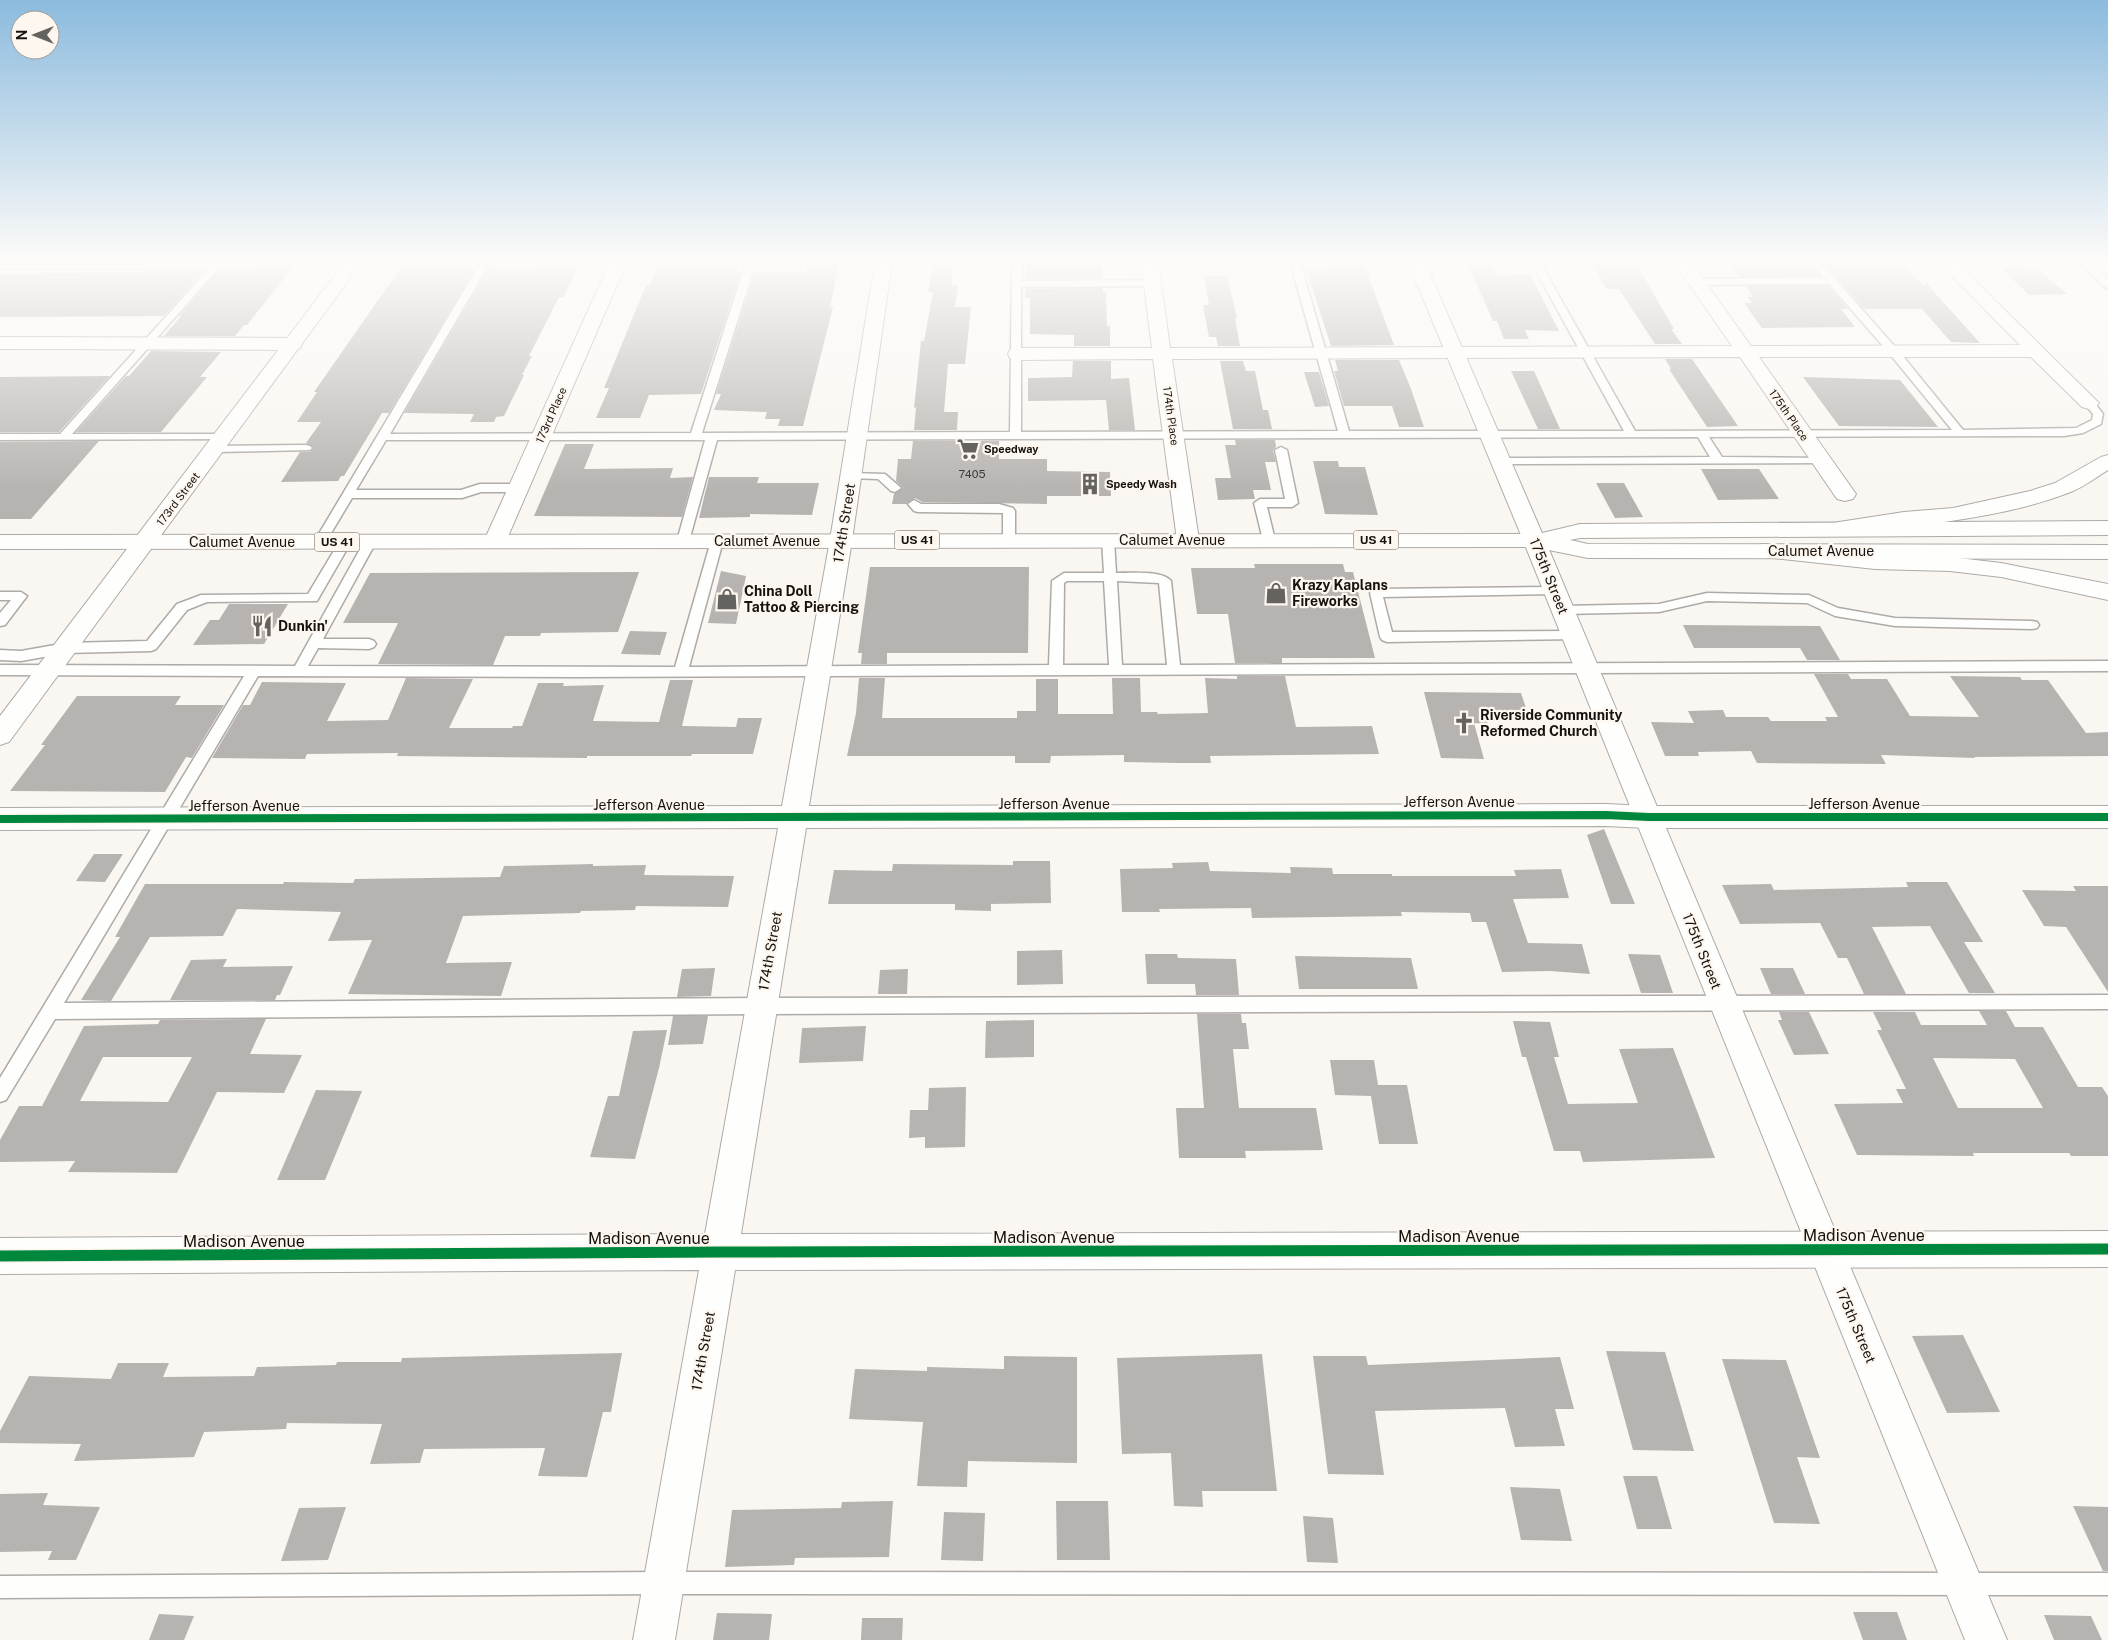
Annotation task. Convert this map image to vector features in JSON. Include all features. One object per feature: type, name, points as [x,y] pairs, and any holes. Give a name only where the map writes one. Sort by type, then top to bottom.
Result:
[{"type":"main road","name":"173rd Street","points":[[0,735],[297,339]]},
{"type":"main road","name":"173rd Place","points":[[495,541],[585,339]]},
{"type":"main road","name":"174th Street","points":[[654,1640],[792,817],[841,540],[872,339]]},
{"type":"main road","name":"174th Place","points":[[1160,339],[1188,540]]},
{"type":"main road","name":"175th Street","points":[[1448,339],[1534,540],[1986,1640]]},
{"type":"main road","name":"175th Place","points":[[1735,339],[1844,494]]},
{"type":"main road","points":[[2023,339],[2089,404]]},
{"type":"main road","points":[[0,344],[293,344]]},
{"type":"main road","points":[[1017,354],[2036,351]]},
{"type":"main road","points":[[1839,529],[1904,519],[1953,515],[2036,497],[2063,488],[2108,461]]},
{"type":"main road","name":"Calumet Avenue","points":[[0,542],[1534,540],[1580,530],[2108,528]]},
{"type":"main road","name":"Calumet Avenue","points":[[1534,540],[1588,552],[2108,552]]},
{"type":"main road","points":[[1763,551],[1875,562],[1950,564],[1992,569],[2108,592]]},
{"type":"main road","name":"Jefferson Avenue","points":[[0,819],[1606,814],[1648,817],[2108,816]]},
{"type":"main road","name":"Madison Avenue","points":[[0,1256],[720,1252],[2108,1249]]},
{"type":"lane","points":[[63,437],[153,339]]},
{"type":"lane","points":[[320,542],[441,339]]},
{"type":"lane","points":[[696,436],[727,339]]},
{"type":"lane","points":[[1015,436],[1017,339]]},
{"type":"lane","points":[[1318,339],[1345,435]]},
{"type":"lane","points":[[1578,339],[1631,434]]},
{"type":"lane","points":[[1882,339],[1960,433]]},
{"type":"lane","points":[[384,437],[2064,433],[2079,431],[2097,422],[2098,414],[2089,404]]},
{"type":"lane","points":[[1702,434],[1718,460]]},
{"type":"lane","points":[[683,541],[712,436]]},
{"type":"lane","points":[[0,437],[63,437],[306,448]]},
{"type":"lane","points":[[1269,540],[1260,503],[1292,503],[1281,450]]},
{"type":"lane","points":[[1501,461],[1821,460]]},
{"type":"lane","points":[[851,476],[881,476],[895,488]]},
{"type":"lane","points":[[349,494],[462,494],[480,488],[518,488]]},
{"type":"lane","points":[[914,504],[918,508],[999,508],[1009,511],[1009,540]]},
{"type":"lane","points":[[1108,540],[1115,666]]},
{"type":"lane","points":[[682,671],[717,541]]},
{"type":"lane","points":[[0,655],[21,656],[66,648],[150,646],[182,607],[206,598],[312,598],[346,542]]},
{"type":"lane","points":[[299,671],[370,542]]},
{"type":"lane","points":[[1056,669],[1058,580],[1064,577],[1158,578],[1165,581],[1174,668]]},
{"type":"lane","points":[[1564,613],[1376,593],[1387,637],[1564,613],[1659,608],[1707,597],[1809,599],[1835,612],[1895,622],[2032,625]]},
{"type":"lane","points":[[0,596],[21,596],[0,622]]},
{"type":"lane","points":[[315,643],[369,644]]},
{"type":"lane","points":[[0,670],[682,671],[1056,669],[1115,666],[1174,668],[1586,668],[2108,666]]},
{"type":"lane","points":[[0,1094],[254,671]]},
{"type":"lane","points":[[50,1011],[761,1006],[2108,1002]]},
{"type":"lane","points":[[0,1587],[663,1583],[2108,1584]]},
{"type":"building","points":[[351,339],[433,339],[389,413],[382,413],[344,476],[341,476],[338,481],[281,482],[300,452],[310,452],[314,448],[306,443],[321,422],[297,422],[317,392],[314,392]]},
{"type":"building","points":[[447,339],[538,339],[529,356],[532,356],[522,375],[524,375],[504,416],[496,417],[494,422],[470,422],[474,414],[404,413]]},
{"type":"building","points":[[624,339],[719,339],[701,394],[649,395],[640,418],[596,418],[609,388],[604,388]]},
{"type":"building","points":[[734,339],[825,339],[803,426],[778,426],[780,419],[765,419],[767,412],[714,410],[721,394],[716,394]]},
{"type":"building","points":[[924,339],[968,339],[965,364],[948,364],[944,412],[958,412],[957,430],[914,430],[916,407],[914,408],[921,341],[924,341]]},
{"type":"building","points":[[1074,339],[1110,339],[1110,346],[1074,346]]},
{"type":"building","points":[[1216,339],[1239,339],[1240,346],[1218,346]]},
{"type":"building","points":[[1329,339],[1392,339],[1394,345],[1331,346]]},
{"type":"building","points":[[1651,339],[1678,339],[1682,344],[1655,344]]},
{"type":"building","points":[[1948,339],[1976,339],[1980,343],[1951,342]]},
{"type":"building","points":[[151,351],[221,352],[200,377],[207,377],[161,432],[76,432],[126,376],[129,376]]},
{"type":"building","points":[[1665,359],[1692,359],[1738,426],[1707,427],[1669,369],[1671,369]]},
{"type":"building","points":[[1335,360],[1399,360],[1424,427],[1399,427],[1392,406],[1344,406],[1334,371],[1338,371]]},
{"type":"building","points":[[1073,361],[1111,361],[1111,379],[1129,378],[1135,430],[1109,430],[1106,400],[1028,401],[1028,378],[1072,377]]},
{"type":"building","points":[[1220,361],[1243,361],[1246,371],[1255,371],[1263,410],[1268,410],[1272,429],[1233,429]]},
{"type":"building","points":[[1511,371],[1534,371],[1560,429],[1538,429]]},
{"type":"building","points":[[1304,372],[1319,372],[1329,406],[1315,407]]},
{"type":"building","points":[[110,376],[59,432],[0,432],[0,377]]},
{"type":"building","points":[[1803,377],[1900,380],[1938,427],[1839,426]]},
{"type":"building","points":[[1235,440],[1275,440],[1276,447],[1273,450],[1276,462],[1265,462],[1271,490],[1253,490],[1255,499],[1218,500],[1215,478],[1231,478],[1225,445],[1236,445]]},
{"type":"building","points":[[99,441],[31,519],[0,519],[0,442]]},
{"type":"building","name":"Speedway","points":[[913,441],[999,441],[999,459],[1047,459],[1047,471],[1110,472],[1111,496],[1047,496],[1047,504],[922,502],[915,498],[906,504],[892,504],[894,494],[903,488],[896,481],[898,459],[911,459]]},
{"type":"building","points":[[565,444],[594,444],[584,469],[673,468],[670,478],[693,477],[682,517],[534,516]]},
{"type":"building","points":[[1313,461],[1338,461],[1339,467],[1365,467],[1378,515],[1325,514]]},
{"type":"building","points":[[1701,469],[1759,469],[1779,499],[1718,500]]},
{"type":"building","points":[[709,477],[759,477],[757,483],[819,483],[812,515],[750,514],[750,517],[699,518]]},
{"type":"building","points":[[1596,483],[1624,483],[1643,517],[1615,518]]},
{"type":"building","name":"Krazy Kaplans Fireworks","points":[[1254,564],[1343,564],[1345,572],[1353,572],[1375,658],[1282,658],[1282,663],[1235,663],[1228,614],[1197,614],[1191,568],[1255,568]]},
{"type":"building","points":[[870,567],[1029,567],[1028,653],[887,653],[887,664],[861,664],[862,653],[858,653]]},
{"type":"building","name":"China Doll Tattoo & Piercing","points":[[721,571],[746,576],[736,624],[708,623]]},
{"type":"building","points":[[639,572],[618,632],[541,633],[540,636],[505,636],[493,665],[378,664],[398,623],[343,623],[370,573]]},
{"type":"building","points":[[229,604],[288,604],[264,644],[193,645],[210,620],[219,620]]},
{"type":"building","points":[[1683,625],[1820,626],[1840,660],[1807,660],[1800,648],[1694,648]]},
{"type":"building","points":[[630,631],[667,632],[660,655],[621,654]]},
{"type":"building","points":[[1814,674],[1848,674],[1851,679],[1887,679],[1910,716],[1979,717],[1950,676],[2020,677],[2022,680],[2048,680],[2086,733],[2108,732],[2108,756],[1975,758],[1881,755],[1886,764],[1757,763],[1751,751],[1698,752],[1699,756],[1665,756],[1651,722],[1694,723],[1688,711],[1723,710],[1726,717],[1768,717],[1771,721],[1827,721],[1825,717],[1838,717]]},
{"type":"building","points":[[1237,676],[1285,676],[1296,727],[1372,726],[1379,754],[1210,756],[1211,763],[1124,762],[1124,755],[1051,756],[1050,763],[1015,763],[1015,756],[847,756],[856,713],[859,678],[885,678],[882,718],[1017,718],[1017,711],[1036,711],[1036,679],[1058,679],[1058,714],[1113,714],[1112,678],[1140,678],[1141,712],[1157,712],[1158,714],[1208,713],[1205,678],[1237,679]]},
{"type":"building","points":[[406,678],[473,679],[449,728],[512,728],[513,726],[522,726],[538,683],[564,683],[563,686],[604,685],[593,721],[659,722],[670,680],[693,680],[682,726],[736,727],[738,718],[762,718],[753,754],[587,756],[587,758],[397,756],[398,753],[307,754],[305,759],[212,758],[243,705],[250,705],[262,682],[346,683],[327,721],[388,720]]},
{"type":"building","points":[[1424,692],[1521,693],[1529,717],[1486,716],[1488,724],[1474,723],[1484,759],[1441,758]]},
{"type":"building","points":[[77,696],[181,696],[175,705],[224,705],[192,758],[186,757],[165,792],[10,791],[45,745],[41,745]]},
{"type":"building","points":[[1604,829],[1635,904],[1611,904],[1587,835]]},
{"type":"building","points":[[94,854],[123,854],[105,882],[76,881]]},
{"type":"building","points":[[1013,861],[1050,861],[1051,903],[991,904],[991,911],[955,910],[955,904],[828,904],[834,870],[892,871],[893,864],[1013,865]]},
{"type":"building","points":[[1208,862],[1210,871],[1291,873],[1290,867],[1332,868],[1333,874],[1392,874],[1392,876],[1516,876],[1514,870],[1561,869],[1569,898],[1513,899],[1528,943],[1582,944],[1590,974],[1550,971],[1502,972],[1486,922],[1472,922],[1470,913],[1401,912],[1402,916],[1252,918],[1251,908],[1159,909],[1160,912],[1122,912],[1120,869],[1173,868],[1172,863]]},
{"type":"building","points":[[593,864],[593,866],[646,865],[644,875],[734,876],[728,907],[636,906],[635,910],[463,916],[446,963],[512,962],[501,996],[348,994],[372,940],[328,941],[341,912],[237,909],[223,936],[150,937],[111,1001],[81,1000],[120,937],[115,937],[145,884],[353,883],[355,879],[500,877],[504,866]]},
{"type":"building","points":[[1906,882],[1947,882],[1983,942],[1964,942],[1995,993],[1969,993],[1930,926],[1872,927],[1906,994],[1864,994],[1847,958],[1838,958],[1820,923],[1740,924],[1722,885],[1771,884],[1774,890],[1908,887]]},
{"type":"building","points":[[2073,886],[2108,886],[2108,992],[2066,927],[2044,926],[2022,890],[2076,891]]},
{"type":"building","points":[[1062,950],[1063,984],[1017,985],[1017,951]]},
{"type":"building","points":[[1145,954],[1177,954],[1178,958],[1236,959],[1239,995],[1196,995],[1195,984],[1147,984]]},
{"type":"building","points":[[1628,954],[1660,955],[1673,993],[1641,993]]},
{"type":"building","points":[[1295,956],[1411,958],[1418,989],[1299,989]]},
{"type":"building","points":[[227,959],[223,967],[293,966],[280,995],[277,995],[275,1000],[170,1000],[191,960]]},
{"type":"building","points":[[715,968],[711,996],[677,997],[682,969]]},
{"type":"building","points":[[1760,968],[1793,968],[1805,994],[1771,994]]},
{"type":"building","points":[[908,969],[907,994],[878,994],[880,970]]},
{"type":"building","points":[[1979,1011],[2006,1011],[2015,1027],[2043,1027],[2078,1087],[2102,1087],[2108,1096],[2108,1156],[2071,1156],[2069,1153],[1973,1153],[1974,1156],[1857,1155],[1834,1104],[1903,1103],[1896,1089],[1906,1089],[1877,1030],[1882,1030],[1873,1012],[1915,1012],[1921,1025],[1987,1025]],"holes":[[[1933,1058],[2015,1059],[2043,1108],[1958,1108]]]},
{"type":"building","points":[[1779,1012],[1809,1012],[1829,1054],[1794,1055],[1778,1020],[1782,1020]]},
{"type":"building","points":[[1197,1014],[1241,1014],[1242,1023],[1246,1023],[1249,1049],[1233,1049],[1239,1108],[1316,1108],[1323,1150],[1245,1151],[1246,1158],[1179,1158],[1176,1108],[1204,1108]]},
{"type":"building","points":[[673,1016],[708,1016],[703,1044],[668,1045]]},
{"type":"building","points":[[266,1019],[250,1054],[302,1055],[284,1093],[217,1092],[177,1173],[68,1172],[75,1161],[0,1162],[0,1140],[19,1106],[42,1106],[84,1026],[158,1024],[160,1020]],"holes":[[[103,1057],[192,1057],[168,1102],[80,1101]]]},
{"type":"building","points":[[1034,1020],[1034,1057],[985,1058],[986,1021]]},
{"type":"building","points":[[1513,1021],[1550,1022],[1559,1057],[1554,1057],[1568,1104],[1638,1103],[1619,1049],[1673,1048],[1715,1158],[1583,1162],[1580,1151],[1554,1151],[1526,1057],[1522,1057]]},
{"type":"building","points":[[866,1026],[863,1061],[799,1063],[802,1028]]},
{"type":"building","points":[[667,1030],[635,1159],[590,1157],[608,1096],[619,1096],[633,1031]]},
{"type":"building","points":[[1330,1060],[1374,1060],[1378,1085],[1407,1085],[1418,1144],[1379,1144],[1371,1096],[1335,1095]]},
{"type":"building","points":[[966,1087],[965,1147],[925,1148],[925,1137],[909,1138],[910,1110],[928,1110],[929,1088]]},
{"type":"building","points":[[316,1090],[362,1091],[325,1180],[277,1180]]},
{"type":"building","points":[[1963,1335],[2000,1412],[1947,1413],[1912,1336]]},
{"type":"building","points":[[1606,1351],[1665,1352],[1694,1451],[1633,1450]]},
{"type":"building","points":[[622,1353],[611,1412],[603,1412],[587,1477],[538,1476],[545,1448],[424,1449],[420,1463],[370,1464],[382,1424],[287,1423],[286,1429],[204,1432],[194,1457],[74,1461],[81,1444],[0,1443],[0,1431],[29,1376],[111,1379],[118,1363],[169,1363],[163,1377],[254,1376],[257,1367],[336,1365],[337,1362],[401,1362],[402,1358]]},
{"type":"building","points":[[1262,1354],[1277,1491],[1202,1491],[1203,1507],[1174,1506],[1171,1453],[1122,1454],[1117,1358]]},
{"type":"building","points":[[1004,1356],[1077,1357],[1077,1463],[968,1461],[967,1487],[917,1486],[923,1422],[849,1419],[855,1369],[927,1371],[927,1367],[1004,1369]]},
{"type":"building","points":[[1313,1356],[1366,1356],[1368,1365],[1560,1357],[1574,1409],[1555,1409],[1565,1446],[1515,1447],[1505,1408],[1375,1411],[1384,1475],[1328,1474]]},
{"type":"building","points":[[1722,1359],[1786,1360],[1820,1458],[1797,1457],[1820,1524],[1774,1523]]},
{"type":"building","points":[[1623,1476],[1657,1476],[1672,1529],[1637,1529]]},
{"type":"building","points":[[1510,1487],[1560,1489],[1572,1541],[1521,1540]]},
{"type":"building","points":[[48,1493],[43,1505],[100,1507],[76,1560],[48,1560],[52,1551],[0,1552],[0,1494]]},
{"type":"building","points":[[893,1501],[889,1557],[795,1558],[794,1565],[725,1567],[732,1510],[841,1508],[842,1502]]},
{"type":"building","points":[[1056,1501],[1108,1501],[1110,1560],[1057,1560]]},
{"type":"building","points":[[2073,1506],[2108,1507],[2108,1571],[2103,1571]]},
{"type":"building","points":[[346,1507],[328,1560],[281,1561],[299,1508]]},
{"type":"building","points":[[944,1512],[985,1513],[983,1561],[941,1560]]},
{"type":"building","points":[[1303,1516],[1333,1518],[1338,1563],[1307,1562]]},
{"type":"building","points":[[1853,1612],[1897,1612],[1907,1640],[1863,1640]]},
{"type":"building","points":[[717,1613],[772,1614],[769,1640],[713,1640]]},
{"type":"building","points":[[159,1614],[194,1616],[184,1640],[149,1640]]},
{"type":"building","points":[[2044,1615],[2091,1616],[2102,1640],[2054,1640]]},
{"type":"building","points":[[862,1618],[903,1618],[902,1640],[861,1640]]},
{"type":"cycle path","points":[[0,819],[1606,815],[1648,817],[2108,817]]},
{"type":"cycle path","points":[[0,1256],[720,1252],[2108,1249]]},
{"type":"place","name":"Speedway","points":[[968,449]]},
{"type":"place","name":"Speedy Wash","points":[[1090,484]]},
{"type":"place","name":"Krazy Kaplans Fireworks","points":[[1276,593]]},
{"type":"place","name":"China Doll Tattoo & Piercing","points":[[727,599]]},
{"type":"place","name":"Dunkin'","points":[[262,626]]},
{"type":"place","name":"Riverside Community Reformed Church","points":[[1464,723]]}]
